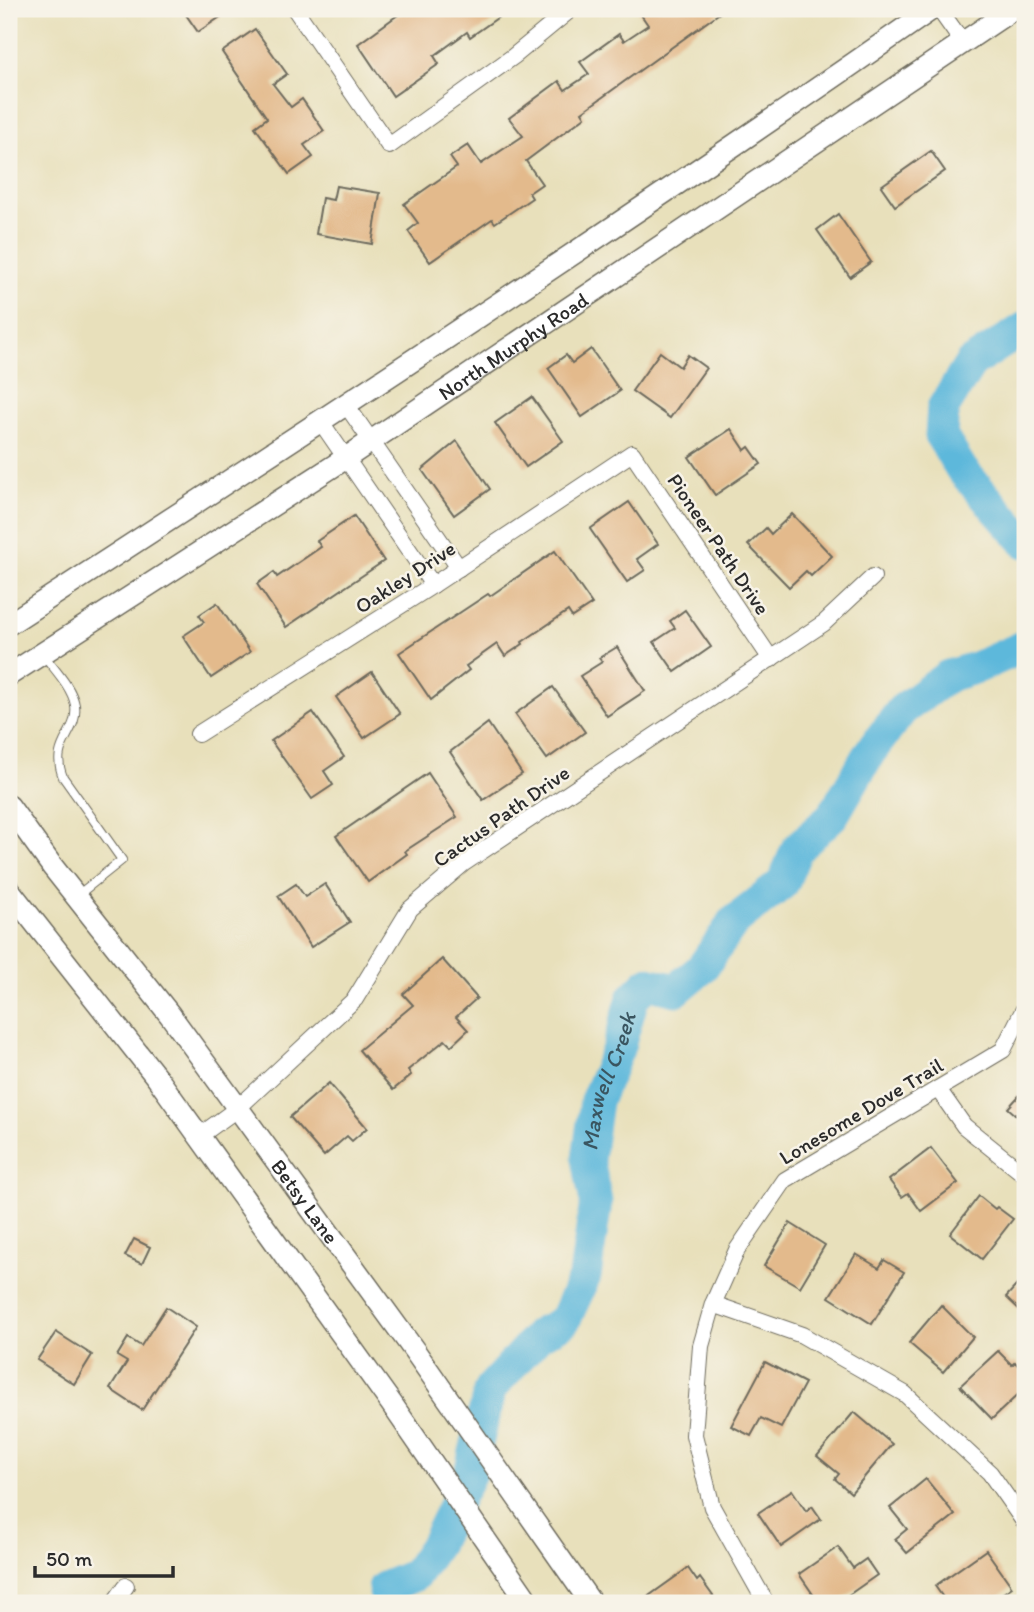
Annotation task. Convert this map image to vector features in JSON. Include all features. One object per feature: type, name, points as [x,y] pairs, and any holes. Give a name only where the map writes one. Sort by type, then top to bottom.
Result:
[{"type":"main road","name":"North Murphy Road","points":[[9,624],[347,406],[751,135],[932,9]]},
{"type":"main road","name":"North Murphy Road","points":[[9,675],[346,458],[1007,11]]},
{"type":"main road","name":"Betsy Lane","points":[[9,806],[238,1108],[414,1350],[591,1603]]},
{"type":"main road","points":[[9,890],[130,1041],[391,1403],[526,1598]]},
{"type":"street","points":[[295,9],[389,146],[514,56],[571,9]]},
{"type":"street","points":[[939,9],[963,43]]},
{"type":"street","points":[[347,406],[458,568]]},
{"type":"street","points":[[321,422],[433,585]]},
{"type":"street","name":"Oakley Drive","points":[[198,734],[433,585],[632,453]]},
{"type":"street","name":"Pioneer Path Drive","points":[[632,453],[771,659]]},
{"type":"street","name":"Cactus Path Drive","points":[[198,1137],[238,1108],[355,999],[410,909],[464,863],[824,623],[873,577]]},
{"type":"street","name":"Lonesome Dove Trail","points":[[766,1603],[712,1507],[694,1435],[701,1346],[713,1304],[737,1250],[785,1180],[1003,1051],[1025,1007]]},
{"type":"street","points":[[938,1089],[964,1126],[1025,1175]]},
{"type":"street","points":[[713,1304],[802,1335],[905,1394],[990,1473],[1025,1523]]},
{"type":"street","points":[[114,1603],[126,1586]]},
{"type":"lane","points":[[43,653],[71,693],[75,706],[73,720],[59,749],[58,764],[63,777],[122,860],[76,897]]},
{"type":"building","points":[[182,9],[232,9],[198,32]]},
{"type":"building","points":[[406,9],[510,9],[470,37],[467,32],[434,56],[439,64],[393,96],[358,44]]},
{"type":"building","points":[[637,9],[725,9],[582,112],[585,117],[526,161],[542,184],[529,193],[532,198],[495,223],[492,219],[430,262],[408,231],[418,223],[404,204],[457,167],[450,157],[468,145],[481,164],[523,136],[509,118],[559,81],[565,90],[589,74],[580,62],[619,34],[624,41],[648,25]]},
{"type":"building","points":[[255,29],[287,74],[273,84],[291,107],[302,99],[324,131],[304,145],[313,157],[289,174],[255,127],[267,118],[222,52]]},
{"type":"building","points":[[931,151],[945,171],[895,206],[881,186]]},
{"type":"building","points":[[336,186],[380,193],[372,244],[316,234],[322,198],[333,200]]},
{"type":"building","points":[[838,214],[871,262],[850,277],[817,230]]},
{"type":"building","points":[[591,349],[620,391],[582,417],[548,368],[566,355],[572,363]]},
{"type":"building","points":[[660,352],[680,367],[688,355],[706,368],[670,418],[632,391]]},
{"type":"building","points":[[532,397],[563,441],[526,467],[495,423]]},
{"type":"building","points":[[731,429],[745,450],[749,447],[761,464],[715,495],[689,457]]},
{"type":"building","points":[[457,441],[490,489],[454,515],[422,470]]},
{"type":"building","points":[[629,502],[658,544],[637,559],[645,570],[627,582],[590,529]]},
{"type":"building","points":[[792,514],[832,556],[811,576],[806,571],[789,587],[748,545],[766,528],[771,534]]},
{"type":"building","points":[[354,516],[384,561],[286,627],[257,584],[274,572],[277,577],[321,547],[317,541]]},
{"type":"building","points":[[555,551],[592,604],[572,617],[568,611],[505,656],[497,644],[466,666],[469,670],[431,700],[399,653]]},
{"type":"building","points":[[217,603],[250,652],[211,678],[183,636],[204,622],[199,615]]},
{"type":"building","points":[[685,610],[711,647],[675,672],[654,642],[675,628],[670,621]]},
{"type":"building","points":[[617,647],[645,691],[607,716],[580,676],[602,662],[599,658]]},
{"type":"building","points":[[372,672],[400,714],[364,738],[336,697]]},
{"type":"building","points":[[553,687],[585,732],[547,759],[515,714]]},
{"type":"building","points":[[313,712],[344,757],[324,771],[333,785],[312,799],[271,741]]},
{"type":"building","points":[[488,723],[522,774],[483,800],[450,752]]},
{"type":"building","points":[[428,773],[457,817],[405,851],[407,854],[368,882],[336,836]]},
{"type":"building","points":[[296,884],[305,897],[325,884],[350,922],[311,947],[278,896]]},
{"type":"building","points":[[442,959],[477,998],[456,1017],[468,1030],[451,1046],[445,1040],[408,1070],[411,1075],[393,1090],[359,1050],[413,1005],[403,994]]},
{"type":"building","points":[[329,1083],[367,1128],[352,1141],[347,1136],[324,1156],[290,1117]]},
{"type":"building","points":[[1025,1089],[1025,1123],[1008,1108]]},
{"type":"building","points":[[931,1148],[958,1183],[921,1211],[908,1193],[902,1197],[889,1180]]},
{"type":"building","points":[[979,1196],[1013,1219],[982,1259],[950,1234]]},
{"type":"building","points":[[790,1223],[825,1245],[800,1287],[764,1266]]},
{"type":"building","points":[[134,1239],[150,1247],[142,1264],[125,1256]]},
{"type":"building","points":[[856,1254],[879,1268],[884,1260],[904,1272],[872,1324],[829,1297]]},
{"type":"building","points":[[1025,1276],[1025,1315],[1006,1297]]},
{"type":"building","points":[[941,1305],[973,1337],[943,1372],[909,1343]]},
{"type":"building","points":[[166,1307],[196,1327],[142,1410],[110,1389],[127,1362],[117,1356],[128,1338],[141,1346]]},
{"type":"building","points":[[56,1332],[92,1355],[74,1384],[37,1360]]},
{"type":"building","points":[[998,1351],[1012,1365],[1015,1362],[1025,1373],[1025,1388],[992,1419],[960,1386]]},
{"type":"building","points":[[765,1362],[805,1383],[781,1428],[761,1418],[751,1436],[731,1426]]},
{"type":"building","points":[[854,1412],[892,1444],[851,1493],[835,1479],[839,1474],[817,1456]]},
{"type":"building","points":[[926,1479],[955,1515],[907,1553],[895,1539],[907,1529],[890,1508]]},
{"type":"building","points":[[792,1490],[806,1511],[812,1506],[821,1519],[781,1547],[758,1513]]},
{"type":"building","points":[[838,1547],[853,1568],[866,1559],[877,1575],[837,1603],[819,1603],[799,1574]]},
{"type":"building","points":[[986,1550],[1012,1587],[989,1603],[947,1603],[935,1586]]},
{"type":"building","points":[[688,1568],[697,1581],[700,1578],[718,1603],[639,1603]]},
{"type":"waterway","name":"Maxwell Creek","points":[[1025,328],[971,363],[943,408],[941,436],[962,470],[1025,542]]},
{"type":"waterway","name":"Maxwell Creek","points":[[388,1603],[384,1588],[415,1575],[434,1547],[470,1473],[490,1389],[539,1335],[564,1321],[585,1276],[596,1202],[588,1159],[596,1101],[618,1049],[633,998],[648,983],[676,990],[701,969],[734,922],[783,883],[797,849],[833,815],[870,752],[902,710],[948,676],[978,667],[1025,646]]}]
